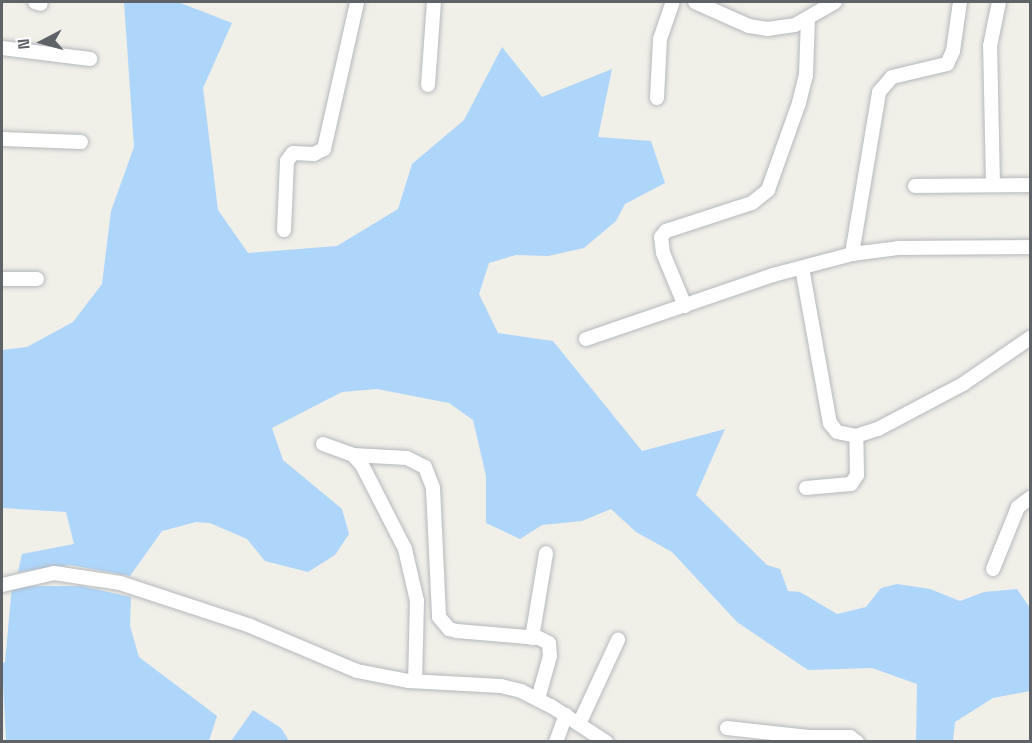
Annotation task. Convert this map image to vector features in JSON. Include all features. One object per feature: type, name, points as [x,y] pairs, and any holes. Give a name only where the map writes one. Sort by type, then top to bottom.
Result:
[{"type":"street","points":[[284,230],[287,160],[293,153],[314,154],[324,149],[357,2]]},
{"type":"street","points":[[428,85],[434,2]]},
{"type":"street","points":[[657,98],[659,45],[673,2]]},
{"type":"street","points":[[695,2],[749,26],[767,30],[795,25],[835,2]]},
{"type":"street","points":[[852,254],[879,92],[891,77],[947,64],[953,51],[960,2]]},
{"type":"street","points":[[993,185],[990,46],[999,2]]},
{"type":"street","points":[[685,306],[663,253],[661,237],[666,231],[752,204],[768,190],[800,103],[806,75],[808,18]]},
{"type":"street","points":[[2,48],[90,59]]},
{"type":"street","points":[[2,139],[81,142]]},
{"type":"street","points":[[915,186],[1030,185]]},
{"type":"street","points":[[586,339],[801,268],[852,254],[898,248],[1030,248]]},
{"type":"street","points":[[801,268],[830,423],[837,432],[856,436],[878,429],[963,384],[1030,338]]},
{"type":"street","points":[[2,279],[37,279]]},
{"type":"street","points":[[806,488],[844,485],[856,480],[856,436]]},
{"type":"street","points":[[322,444],[353,455],[412,460],[425,467],[432,479],[436,602],[443,623],[457,631],[545,641],[551,649],[538,699]]},
{"type":"street","points":[[353,455],[378,491],[405,549],[417,601],[415,681]]},
{"type":"street","points":[[993,569],[1018,507],[1030,498]]},
{"type":"street","points":[[532,638],[546,552]]},
{"type":"street","points":[[2,585],[54,573],[93,577],[248,625],[357,671],[415,681],[501,686],[538,699],[606,741]]},
{"type":"street","points":[[579,724],[618,640]]},
{"type":"street","points":[[556,741],[566,716]]},
{"type":"street","points":[[727,728],[808,737],[850,736],[857,741]]},
{"type":"water","points":[[124,2],[178,2],[232,23],[203,88],[218,210],[248,253],[337,246],[398,209],[412,164],[464,120],[502,47],[542,97],[612,69],[598,137],[651,141],[665,183],[625,204],[616,221],[584,248],[548,256],[516,255],[489,263],[479,294],[498,333],[553,341],[642,451],[725,429],[696,495],[767,565],[780,569],[788,591],[800,592],[837,614],[866,607],[881,588],[897,584],[930,589],[960,601],[984,592],[1017,589],[1030,608],[1030,691],[993,698],[955,722],[953,741],[916,741],[917,684],[872,668],[808,670],[737,622],[672,552],[636,532],[611,509],[582,521],[542,525],[520,539],[486,523],[486,476],[473,420],[449,403],[377,389],[342,392],[272,428],[283,460],[342,509],[349,534],[335,555],[308,572],[265,561],[247,539],[210,523],[196,522],[162,531],[130,576],[70,565],[18,572],[22,554],[74,544],[66,512],[2,508],[2,350],[27,347],[73,322],[102,284],[111,211],[134,147]]},
{"type":"water","points":[[12,586],[81,586],[131,597],[130,626],[139,657],[217,716],[209,741],[6,740],[2,663],[5,662]]},
{"type":"water","points":[[253,710],[281,728],[289,741],[231,741]]}]
